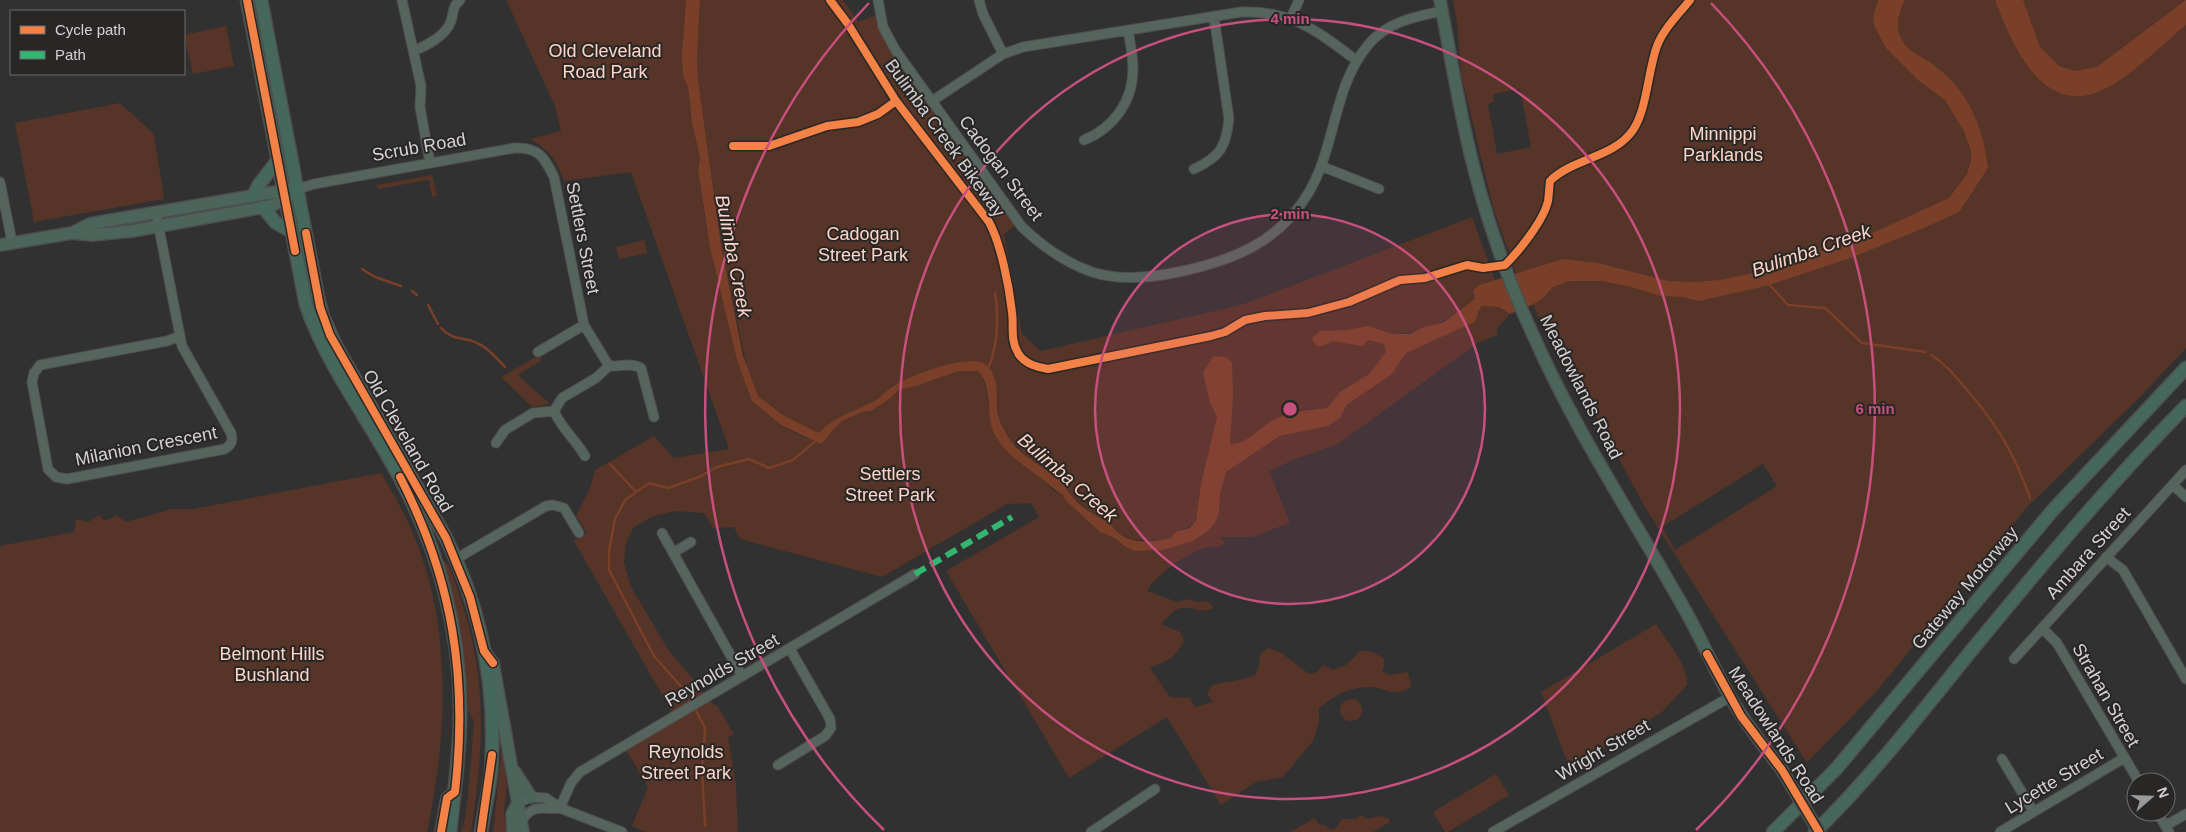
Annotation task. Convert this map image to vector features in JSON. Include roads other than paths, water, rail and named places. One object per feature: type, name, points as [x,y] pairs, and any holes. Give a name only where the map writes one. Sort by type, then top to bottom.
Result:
[{"type":"highway","name":"Old Cleveland Road","points":[[247,0],[305,298],[317,332],[405,488],[426,532],[438,566],[448,606],[460,682],[460,733],[450,832]]},
{"type":"highway","name":"Old Cleveland Road","points":[[261,0],[318,298],[330,335],[428,506],[456,559],[475,613],[484,651],[491,697],[490,773],[482,832]]},
{"type":"highway","points":[[253,196],[277,160]]},
{"type":"highway","points":[[263,207],[276,223],[291,231]]},
{"type":"highway","name":"Gateway Motorway","points":[[1772,832],[1841,763],[2053,510],[2186,368]]},
{"type":"highway","points":[[1817,832],[1903,735],[2043,564],[2186,406]]},
{"type":"main road","name":"Meadowlands Road","points":[[1441,6],[1464,127],[1486,212],[1533,335],[1555,381],[1649,550],[1686,611],[1741,716],[1782,770],[1817,832]]},
{"type":"main road","name":"Scrub Road","points":[[0,245],[72,233],[92,235],[159,226],[263,207],[298,189]]},
{"type":"main road","name":"Scrub Road","points":[[72,233],[90,224],[253,196],[284,195]]},
{"type":"main road","name":"Old Cleveland Road","points":[[484,651],[493,663],[522,827]]},
{"type":"main road","points":[[512,769],[518,775],[531,797]]},
{"type":"main road","name":"Old Cleveland Road","points":[[442,832],[447,798],[455,792]]},
{"type":"main road","points":[[513,832],[512,814],[518,803]]},
{"type":"street","points":[[402,0],[421,86],[420,107],[430,163]]},
{"type":"street","points":[[414,51],[426,45],[447,29],[451,22],[452,9],[460,0]]},
{"type":"street","name":"Cadogan Street","points":[[878,0],[884,27],[896,51],[1018,222],[1035,240],[1071,262],[1092,271],[1112,276],[1149,277],[1173,274],[1233,258],[1270,236],[1298,208],[1316,180],[1348,78],[1356,60],[1369,43],[1387,28],[1441,6]]},
{"type":"street","points":[[979,0],[983,14],[1003,54]]},
{"type":"street","points":[[1291,18],[1299,0]]},
{"type":"street","points":[[932,101],[1003,54],[1039,44],[1214,16],[1259,11],[1291,18],[1321,35],[1356,60]]},
{"type":"street","points":[[1194,170],[1215,157],[1224,146],[1227,135],[1229,119],[1214,16]]},
{"type":"street","points":[[1084,140],[1098,135],[1113,122],[1128,96],[1133,67],[1128,30]]},
{"type":"street","name":"Scrub Road","points":[[298,189],[314,184],[524,147],[535,150],[545,158]]},
{"type":"street","name":"Settlers Street","points":[[545,158],[554,177],[584,325],[609,366]]},
{"type":"street","points":[[1321,166],[1379,190]]},
{"type":"street","points":[[0,182],[12,242]]},
{"type":"street","name":"Milanion Crescent","points":[[156,213],[182,346],[231,433],[232,441],[224,449],[66,479],[56,477],[48,468],[32,382],[34,373],[40,365],[167,341],[180,336]]},
{"type":"street","points":[[538,352],[584,325]]},
{"type":"street","points":[[554,411],[562,398],[596,378],[609,366],[619,367],[634,364],[641,368],[654,417]]},
{"type":"street","points":[[496,443],[505,430],[533,413],[554,411]]},
{"type":"street","points":[[554,411],[558,421],[578,443],[585,456]]},
{"type":"street","name":"Ambara Street","points":[[2014,659],[2186,470]]},
{"type":"street","points":[[2173,484],[2186,497]]},
{"type":"street","points":[[456,559],[546,506],[553,505],[564,508],[579,533]]},
{"type":"street","points":[[662,533],[742,676]]},
{"type":"street","points":[[673,552],[691,542]]},
{"type":"street","points":[[2106,557],[2123,570],[2186,679]]},
{"type":"street","name":"Reynolds Street","points":[[560,808],[570,783],[580,772],[916,574]]},
{"type":"street","name":"Strahan Street","points":[[2042,628],[2057,643],[2133,772]]},
{"type":"street","points":[[778,765],[825,736],[831,728],[830,719],[790,649]]},
{"type":"street","name":"Wright Street","points":[[1493,832],[1730,696]]},
{"type":"street","name":"Lycette Street","points":[[2000,832],[2124,758]]},
{"type":"street","points":[[2002,759],[2033,811]]},
{"type":"street","points":[[1091,832],[1155,789]]},
{"type":"street","points":[[518,803],[531,797],[552,801],[560,808],[622,832]]},
{"type":"street","points":[[522,827],[528,812],[535,808],[560,808]]},
{"type":"street","points":[[2167,829],[2186,814]]},
{"type":"waterway","points":[[362,269],[375,277],[401,286]]},
{"type":"waterway","name":"Bulimba Creek","points":[[1768,283],[1788,305],[1825,308],[1862,343],[1925,352]]},
{"type":"waterway","points":[[412,291],[417,295]]},
{"type":"waterway","points":[[988,369],[997,331],[995,292]]},
{"type":"waterway","points":[[428,305],[438,324]]},
{"type":"waterway","points":[[441,328],[454,337],[472,341],[485,347],[505,367]]},
{"type":"waterway","points":[[1931,355],[1955,376],[1987,415],[2011,454],[2030,498]]},
{"type":"waterway","points":[[705,826],[702,770],[705,728],[687,693],[654,656],[609,570],[609,551],[615,519],[625,500],[649,483],[668,488],[699,477],[717,467],[749,459],[769,468],[793,460],[817,440]]},
{"type":"waterway","points":[[610,464],[636,492]]},
{"type":"park label","name":"Old Cleveland Road Park","points":[[605,61]]},
{"type":"park label","name":"Minnippi Parklands","points":[[1723,144]]},
{"type":"park label","name":"Cadogan Street Park","points":[[863,244]]},
{"type":"park label","name":"Settlers Street Park","points":[[890,484]]},
{"type":"park label","name":"Belmont Hills Bushland","points":[[272,664]]},
{"type":"park label","name":"Reynolds Street Park","points":[[686,762]]}]
